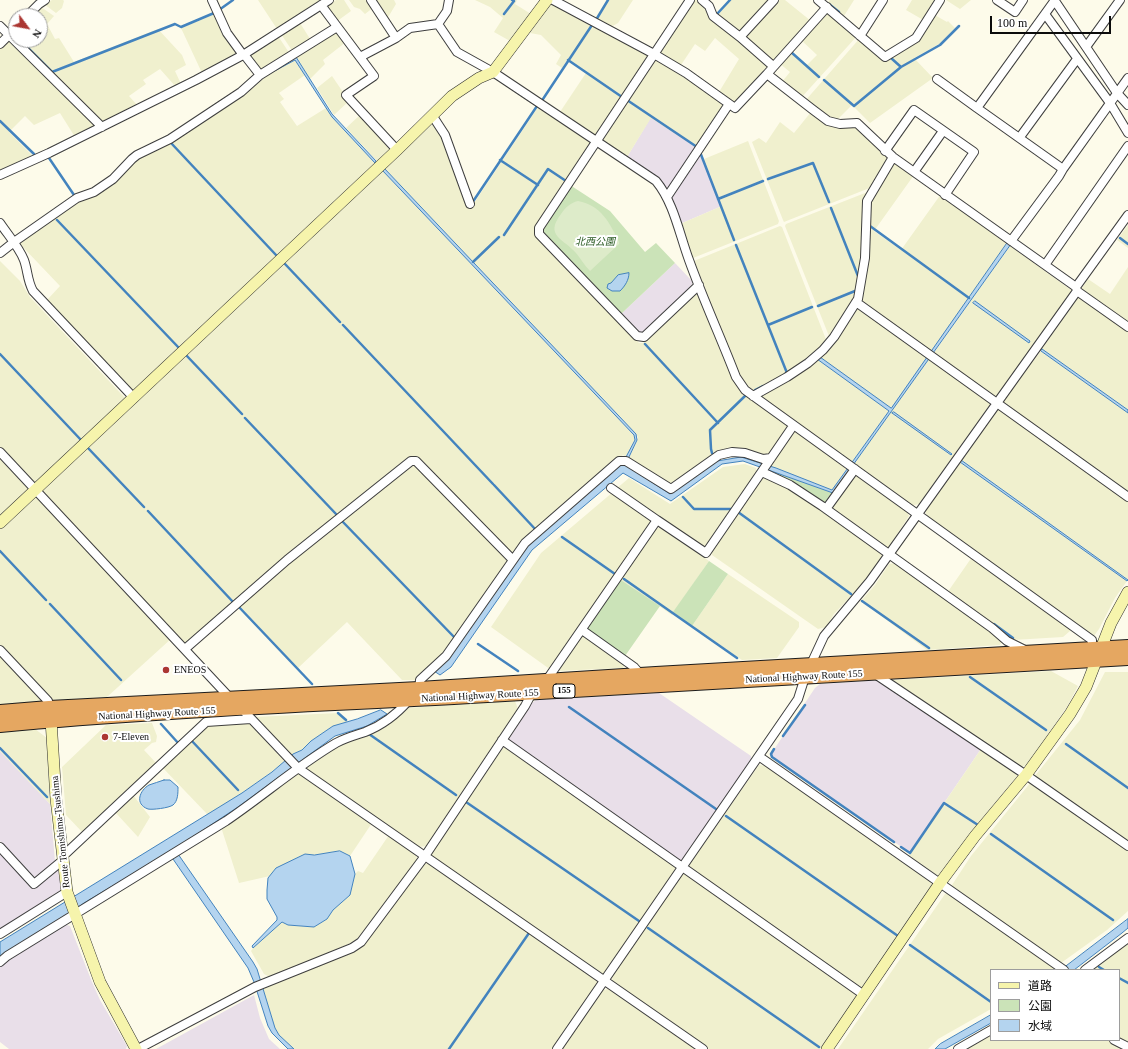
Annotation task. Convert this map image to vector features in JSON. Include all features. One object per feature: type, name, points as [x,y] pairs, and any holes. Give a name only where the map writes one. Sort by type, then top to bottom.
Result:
[{"type":"highway","name":"National Highway Route 155","points":[[0,725],[50,714],[231,699],[546,682],[641,675],[808,671],[874,673],[1098,652],[1128,647]]},
{"type":"highway","name":"National Highway Route 155","points":[[0,712],[50,714],[247,714],[409,700],[532,693],[1032,653],[1098,652],[1128,658]]},
{"type":"street","points":[[35,8],[45,0]]},
{"type":"street","points":[[212,0],[227,32],[243,55],[260,75]]},
{"type":"street","points":[[0,174],[49,153],[196,80],[243,55],[329,0]]},
{"type":"street","points":[[371,0],[396,38]]},
{"type":"street","points":[[360,57],[396,38],[410,28],[438,24],[447,11],[449,0]]},
{"type":"street","points":[[0,524],[397,150],[452,96],[479,78],[493,72],[547,0]]},
{"type":"street","points":[[553,0],[654,54],[686,73],[735,108],[767,74],[823,3],[885,57],[916,38],[940,0]]},
{"type":"street","points":[[690,0],[539,228],[539,234],[637,336],[644,337],[699,285]]},
{"type":"street","points":[[702,0],[709,6],[713,16],[773,66]]},
{"type":"street","points":[[740,37],[774,0]]},
{"type":"street","points":[[860,36],[883,0]]},
{"type":"street","points":[[997,0],[1015,12],[1023,0]]},
{"type":"street","points":[[977,108],[1055,0],[1117,93],[1128,105]]},
{"type":"street","points":[[1086,47],[1120,0]]},
{"type":"street","points":[[321,5],[374,76],[346,95],[397,150]]},
{"type":"street","points":[[1045,14],[1110,103],[1128,133]]},
{"type":"street","points":[[438,24],[457,52],[493,72],[656,181],[667,197],[699,285],[736,377],[745,390],[1092,640],[1098,652]]},
{"type":"street","points":[[0,26],[8,34]]},
{"type":"street","points":[[0,253],[77,198],[94,192],[113,179],[132,159],[170,139],[249,86],[260,75],[337,27]]},
{"type":"street","points":[[0,44],[8,36]]},
{"type":"street","points":[[22,48],[102,126]]},
{"type":"street","points":[[1020,137],[1078,59]]},
{"type":"street","points":[[767,74],[828,121],[840,124],[857,123],[885,151],[945,195],[1045,264],[1128,328]]},
{"type":"street","points":[[1011,241],[1128,78]]},
{"type":"street","points":[[937,79],[1063,169]]},
{"type":"street","points":[[667,197],[729,104]]},
{"type":"street","points":[[885,151],[914,110],[974,152],[945,195]]},
{"type":"street","points":[[432,115],[445,135],[470,204]]},
{"type":"street","points":[[914,172],[943,131]]},
{"type":"street","points":[[1045,264],[1128,146]]},
{"type":"street","points":[[753,396],[787,377],[808,363],[823,350],[858,299],[865,258],[867,201],[893,157]]},
{"type":"street","points":[[558,1049],[760,757],[798,699],[808,671],[824,636],[870,581],[1128,215]]},
{"type":"street","points":[[0,223],[14,242],[24,260],[28,283],[33,291],[134,398]]},
{"type":"street","points":[[856,302],[1128,497]]},
{"type":"street","points":[[612,488],[706,553],[794,426]]},
{"type":"street","points":[[0,452],[231,699]]},
{"type":"street","points":[[419,689],[420,680],[446,656],[526,543],[619,461],[626,461],[672,489],[719,455],[732,452],[745,452],[763,459],[766,466],[790,485],[826,509],[992,628],[1007,641],[1032,653]]},
{"type":"street","points":[[185,649],[287,560],[411,461],[416,461],[513,560]]},
{"type":"street","points":[[826,509],[852,467]]},
{"type":"street","points":[[546,682],[657,520]]},
{"type":"street","points":[[826,1049],[940,883],[975,836],[1026,775],[1070,714],[1086,687],[1098,652],[1128,592]]},
{"type":"street","points":[[582,630],[634,667],[641,675]]},
{"type":"street","points":[[0,650],[48,701],[50,714]]},
{"type":"street","points":[[874,673],[1026,775],[1128,846]]},
{"type":"street","points":[[137,1049],[259,986],[352,948],[361,942],[425,856],[525,706],[532,693]]},
{"type":"street","points":[[0,962],[7,956],[167,858],[248,806],[298,768],[338,742],[367,731],[384,722],[401,710],[409,700]]},
{"type":"street","name":"Route Tomishima-Tsushima","points":[[50,714],[56,799],[67,892],[100,982],[137,1049]]},
{"type":"street","points":[[0,847],[34,884],[206,722],[247,714],[298,768],[703,1049]]},
{"type":"street","points":[[502,740],[864,995]]},
{"type":"street","points":[[760,757],[1062,968]]},
{"type":"street","points":[[0,934],[67,892]]},
{"type":"street","points":[[1086,969],[1128,938]]},
{"type":"street","points":[[958,1049],[990,1031]]},
{"type":"street","points":[[1116,1041],[1128,1047]]},
{"type":"shaded area","points":[[651,117],[697,148],[668,192],[662,182],[627,157]]},
{"type":"shaded area","points":[[700,149],[722,206],[680,224],[670,195]]},
{"type":"shaded area","points":[[675,263],[693,282],[691,287],[644,333],[638,332],[621,314]]},
{"type":"shaded area","points":[[883,680],[981,749],[910,853],[772,757],[771,754],[815,688],[820,684]]},
{"type":"shaded area","points":[[659,693],[751,756],[751,761],[683,861],[679,861],[511,744],[509,739],[532,703],[536,700]]},
{"type":"shaded area","points":[[0,751],[50,804],[55,861],[35,878],[0,841]]},
{"type":"shaded area","points":[[0,853],[35,889],[58,869],[61,890],[0,929]]},
{"type":"shaded area","points":[[64,924],[70,926],[100,1000],[127,1046],[126,1049],[9,1049],[0,1042],[0,966],[9,958]]},
{"type":"shaded area","points":[[254,995],[260,1018],[269,1039],[280,1049],[156,1049]]},
{"type":"green space","points":[[52,0],[64,1],[62,8],[56,13],[44,4]]},
{"type":"green space","points":[[258,0],[324,0],[277,29]]},
{"type":"green space","points":[[336,0],[344,0],[351,11],[336,22],[325,7]]},
{"type":"green space","points":[[349,0],[369,0],[374,7],[365,14],[360,9],[354,7]]},
{"type":"green space","points":[[375,0],[394,0],[396,4],[387,19]]},
{"type":"green space","points":[[475,0],[517,0],[515,4],[531,14],[510,41],[494,32],[503,18],[490,7]]},
{"type":"green space","points":[[607,0],[633,0],[618,23],[609,28],[594,20]]},
{"type":"green space","points":[[692,0],[698,0],[766,63],[767,67],[736,101],[733,102],[719,92],[739,59],[715,38],[705,51],[695,44],[681,65],[658,53]]},
{"type":"green space","points":[[731,0],[771,0],[739,35],[716,16]]},
{"type":"green space","points":[[776,0],[785,0],[811,21],[774,63],[742,37]]},
{"type":"green space","points":[[830,0],[854,0],[844,16],[828,2]]},
{"type":"green space","points":[[912,0],[938,0],[925,21],[906,10]]},
{"type":"green space","points":[[946,0],[971,0],[960,9]]},
{"type":"green space","points":[[554,4],[650,55],[596,136],[560,112],[586,73],[567,60],[562,68],[556,64],[561,55],[541,35],[530,33],[549,5]]},
{"type":"green space","points":[[826,10],[857,36],[801,98],[781,83],[790,72],[779,63],[790,50],[807,65],[817,55],[800,39]]},
{"type":"green space","points":[[48,12],[54,16],[48,23]]},
{"type":"green space","points":[[215,14],[237,55],[202,73],[181,28]]},
{"type":"green space","points":[[933,14],[947,22],[948,21],[955,28],[939,44],[914,58],[933,78],[870,123],[852,105],[836,121],[829,119],[805,101],[860,38],[882,58],[918,40]]},
{"type":"green space","points":[[300,23],[312,42],[293,52],[281,34]]},
{"type":"green space","points":[[48,26],[55,39],[59,38],[74,62],[158,29],[182,55],[186,65],[175,71],[181,84],[176,87],[160,69],[143,80],[146,84],[129,96],[138,106],[102,124],[25,48],[48,48]]},
{"type":"green space","points":[[336,30],[346,42],[323,60],[325,64],[310,79],[296,57]]},
{"type":"green space","points":[[278,36],[290,54],[259,71],[249,54]]},
{"type":"green space","points":[[8,39],[8,48],[19,48],[96,126],[75,137],[60,113],[34,125],[25,116],[9,132],[33,156],[0,171],[0,47]]},
{"type":"green space","points":[[656,58],[684,75],[726,106],[697,148],[651,118],[627,157],[602,140]]},
{"type":"green space","points":[[295,60],[305,75],[279,93],[284,99],[280,102],[297,126],[326,108],[332,117],[376,164],[138,389],[132,390],[47,300],[60,286],[19,243],[80,201],[97,195],[113,185],[138,159],[172,142],[246,94],[269,74]]},
{"type":"green space","points":[[332,76],[349,101],[334,115],[317,88]]},
{"type":"green space","points":[[538,107],[590,141],[591,145],[536,234],[639,343],[643,343],[697,291],[742,392],[788,427],[768,457],[734,449],[671,487],[628,459],[638,437],[384,168],[432,121],[437,125],[472,206]]},
{"type":"green space","points":[[811,112],[856,128],[889,160],[872,187],[784,222],[752,142],[759,138],[766,143],[780,122],[794,133]]},
{"type":"green space","points":[[361,114],[390,150],[377,161],[346,128]]},
{"type":"green space","points":[[748,141],[779,221],[778,224],[693,258],[680,224],[722,206],[704,159]]},
{"type":"green space","points":[[893,161],[914,175],[874,231],[901,250],[941,194],[1008,242],[931,352],[859,301],[869,201]]},
{"type":"green space","points":[[382,170],[634,435],[635,440],[626,457],[623,455],[525,541],[445,655],[418,680],[402,680],[347,622],[298,668],[236,602],[185,647],[40,491]]},
{"type":"green space","name":"北西公園","points":[[570,185],[610,211],[645,252],[656,243],[675,263],[621,314],[543,233],[542,228]]},
{"type":"green space","points":[[865,193],[868,194],[863,256],[855,299],[831,336],[829,336],[785,226],[786,224]]},
{"type":"green space","points":[[578,201],[593,206],[604,216],[619,242],[619,244],[590,271],[576,253],[561,240],[555,232],[554,227],[556,221],[565,209]]},
{"type":"green space","points":[[1128,225],[1128,248],[1117,240]]},
{"type":"green space","points":[[780,226],[782,227],[827,342],[807,361],[754,392],[739,375],[694,261]]},
{"type":"green space","points":[[1010,246],[1071,290],[1071,293],[997,396],[992,397],[933,354]]},
{"type":"green space","points":[[0,261],[20,281],[30,297],[126,399],[33,486],[0,450]]},
{"type":"green space","points":[[1128,267],[1128,325],[1083,293],[1082,288],[1088,279],[1110,294]]},
{"type":"green space","points":[[1079,296],[1128,330],[1128,410],[1042,349]]},
{"type":"green space","points":[[857,304],[929,355],[891,409],[820,357]]},
{"type":"green space","points":[[1041,351],[1128,413],[1128,494],[1004,406],[1003,400]]},
{"type":"green space","points":[[930,357],[991,403],[919,504],[910,506],[853,465]]},
{"type":"green space","points":[[817,359],[889,411],[851,463],[758,395]]},
{"type":"green space","points":[[1002,408],[1128,500],[1128,580],[961,460],[997,409]]},
{"type":"green space","points":[[793,430],[848,467],[832,490],[769,466]]},
{"type":"green space","points":[[0,458],[30,489],[0,517]]},
{"type":"green space","points":[[960,462],[1127,581],[1115,598],[1094,636],[927,518],[925,507]]},
{"type":"green space","points":[[745,464],[756,468],[757,474],[707,549],[703,549],[616,489],[629,478],[670,504],[723,467]]},
{"type":"green space","points":[[767,469],[833,493],[826,506],[765,472]]},
{"type":"green space","points":[[855,472],[906,509],[909,516],[888,548],[830,506]]},
{"type":"green space","points":[[764,475],[789,487],[881,551],[883,556],[866,580],[834,614],[826,627],[818,629],[712,555],[711,551]]},
{"type":"green space","points":[[613,492],[651,518],[651,524],[551,670],[491,627],[541,553]]},
{"type":"green space","points":[[37,495],[172,638],[107,697],[52,700],[0,645],[0,529]]},
{"type":"green space","points":[[663,527],[709,561],[672,615],[621,580],[655,529]]},
{"type":"green space","points":[[972,557],[1070,628],[1070,631],[1063,637],[1013,640],[947,593]]},
{"type":"green space","points":[[709,561],[728,574],[692,626],[673,612]]},
{"type":"green space","points":[[895,563],[990,630],[1002,641],[1000,645],[927,650],[861,601],[875,585],[889,564]]},
{"type":"green space","points":[[728,574],[799,622],[799,627],[777,658],[742,660],[692,626]]},
{"type":"green space","points":[[621,580],[660,606],[625,656],[589,631],[588,628]]},
{"type":"green space","points":[[582,634],[625,664],[623,668],[557,671]]},
{"type":"green space","points":[[0,654],[41,699],[40,702],[0,705]]},
{"type":"green space","points":[[1051,671],[1078,686],[1068,705],[1028,764],[1019,768],[892,680]]},
{"type":"green space","points":[[1105,672],[1128,672],[1128,845],[1034,777],[1080,720]]},
{"type":"green space","points":[[515,701],[518,709],[427,846],[418,847],[305,769],[305,766],[338,743],[406,708]]},
{"type":"green space","points":[[338,713],[348,722],[333,726],[311,741],[302,750],[288,755],[254,717]]},
{"type":"green space","points":[[248,722],[285,762],[208,815],[162,767],[207,724]]},
{"type":"green space","points":[[152,723],[157,736],[156,742],[152,743],[144,750],[158,765],[84,834],[66,815],[62,767],[106,725]]},
{"type":"green space","points":[[35,729],[47,738],[50,804],[0,751],[0,732]]},
{"type":"green space","points":[[506,747],[679,868],[607,974],[602,974],[432,858],[431,853],[503,748]]},
{"type":"green space","points":[[981,749],[1015,772],[1017,776],[981,820],[943,875],[937,875],[908,856]]},
{"type":"green space","points":[[759,765],[766,766],[931,882],[932,889],[864,988],[858,988],[687,868]]},
{"type":"green space","points":[[299,773],[372,823],[350,856],[340,851],[305,855],[276,868],[270,876],[239,883],[221,827]]},
{"type":"green space","points":[[1031,782],[1128,849],[1128,911],[1107,930],[1061,963],[953,888],[952,885],[971,856]]},
{"type":"green space","points":[[133,795],[150,817],[138,837],[115,812]]},
{"type":"green space","points":[[389,835],[416,853],[417,860],[358,938],[351,943],[270,977],[264,974],[251,951],[253,948],[282,922],[288,925],[314,927],[327,919],[333,910],[350,895],[355,874],[358,871],[363,873]]},
{"type":"green space","points":[[428,863],[596,979],[598,985],[554,1049],[294,1049],[279,1035],[275,1028],[263,989],[363,946],[422,865]]},
{"type":"green space","points":[[684,872],[855,991],[857,996],[820,1049],[709,1049],[613,983],[612,977]]},
{"type":"green space","points":[[947,893],[1055,967],[1054,969],[990,969],[990,1010],[938,1039],[928,1049],[838,1049]]},
{"type":"green space","points":[[1128,942],[1128,1045],[1120,1041],[1120,969],[1093,969]]},
{"type":"green space","points":[[608,989],[696,1049],[562,1049],[603,990]]},
{"type":"green space","points":[[990,1036],[990,1041],[1110,1041],[1125,1049],[967,1049]]},
{"type":"water","points":[[296,57],[332,114],[376,161],[375,163],[332,117],[295,60],[269,74]]},
{"type":"water","points":[[384,168],[636,434],[637,440],[628,459],[626,457],[635,440],[634,435],[382,170]]},
{"type":"water","points":[[1008,242],[1011,244],[833,493],[743,461],[722,464],[671,501],[623,473],[532,550],[451,667],[440,675],[434,671],[526,545],[621,462],[670,494],[717,461],[741,457],[776,468],[832,490],[889,411],[817,359],[820,357],[891,408]]},
{"type":"water","points":[[629,273],[624,287],[620,291],[612,291],[607,288],[608,284],[611,283],[618,275]]},
{"type":"water","points":[[975,301],[1030,341],[1029,343],[973,303]]},
{"type":"water","points":[[1042,349],[1128,410],[1128,413],[1041,351]]},
{"type":"water","points":[[894,412],[952,454],[951,455],[892,413]]},
{"type":"water","points":[[961,460],[1128,580],[1127,581],[960,462]]},
{"type":"water","points":[[381,710],[387,714],[367,726],[335,736],[238,807],[176,848],[178,854],[253,962],[257,969],[275,1028],[279,1035],[294,1049],[288,1049],[272,1033],[268,1026],[248,968],[173,859],[166,854],[84,903],[65,917],[0,958],[0,942],[242,793],[333,726]]},
{"type":"water","points":[[164,780],[170,780],[178,787],[175,803],[168,807],[157,809],[148,809],[144,807],[140,801],[143,790],[149,785]]},
{"type":"water","points":[[340,851],[350,856],[355,874],[350,895],[333,910],[327,919],[314,927],[288,925],[282,922],[253,948],[252,946],[277,920],[277,917],[267,899],[268,878],[276,868],[305,854],[314,855]]},
{"type":"water","points":[[1128,919],[1128,928],[1075,969],[1062,969]]},
{"type":"water","points":[[990,1016],[990,1024],[945,1049],[935,1049],[940,1044]]},
{"type":"waterway","points":[[219,10],[233,0]]},
{"type":"waterway","points":[[504,14],[514,1],[512,0]]},
{"type":"waterway","points":[[596,20],[608,0]]},
{"type":"waterway","points":[[717,14],[730,0]]},
{"type":"waterway","points":[[829,4],[839,12]]},
{"type":"waterway","points":[[28,48],[52,72],[175,24],[181,27],[214,13]]},
{"type":"waterway","points":[[543,99],[592,25]]},
{"type":"waterway","points":[[824,80],[854,106],[901,67],[940,45],[959,26]]},
{"type":"waterway","points":[[789,53],[791,52],[819,77]]},
{"type":"waterway","points":[[891,58],[901,67]]},
{"type":"waterway","points":[[568,60],[622,97]]},
{"type":"waterway","points":[[627,100],[697,147]]},
{"type":"waterway","points":[[472,203],[537,106]]},
{"type":"waterway","points":[[0,121],[34,154]]},
{"type":"waterway","points":[[172,144],[276,255]]},
{"type":"waterway","points":[[700,152],[734,240]]},
{"type":"waterway","points":[[49,158],[74,195]]},
{"type":"waterway","points":[[500,160],[538,185]]},
{"type":"waterway","points":[[768,179],[813,163],[829,202]]},
{"type":"waterway","points":[[504,235],[548,169],[566,181]]},
{"type":"waterway","points":[[718,199],[763,181]]},
{"type":"waterway","points":[[831,208],[858,276]]},
{"type":"waterway","points":[[57,220],[179,348]]},
{"type":"waterway","points":[[870,226],[969,298]]},
{"type":"waterway","points":[[473,262],[499,237]]},
{"type":"waterway","points":[[1120,238],[1128,244]]},
{"type":"waterway","points":[[736,245],[787,373],[785,374]]},
{"type":"waterway","points":[[285,264],[340,322]]},
{"type":"waterway","points":[[818,306],[855,291]]},
{"type":"waterway","points":[[768,325],[812,307]]},
{"type":"waterway","points":[[343,325],[493,484]]},
{"type":"waterway","points":[[645,344],[718,423]]},
{"type":"waterway","points":[[0,354],[81,440]]},
{"type":"waterway","points":[[186,355],[242,414]]},
{"type":"waterway","points":[[755,390],[763,386]]},
{"type":"waterway","points":[[712,453],[710,430],[745,396]]},
{"type":"waterway","points":[[245,418],[336,514]]},
{"type":"waterway","points":[[88,448],[144,507]]},
{"type":"waterway","points":[[494,485],[536,530]]},
{"type":"waterway","points":[[683,497],[694,509],[732,509]]},
{"type":"waterway","points":[[148,511],[234,603]]},
{"type":"waterway","points":[[738,512],[851,594]]},
{"type":"waterway","points":[[342,521],[455,638]]},
{"type":"waterway","points":[[562,537],[615,574]]},
{"type":"waterway","points":[[0,551],[46,600]]},
{"type":"waterway","points":[[624,579],[737,658]]},
{"type":"waterway","points":[[862,601],[929,648]]},
{"type":"waterway","points":[[50,604],[121,680]]},
{"type":"waterway","points":[[238,606],[312,684]]},
{"type":"waterway","points":[[994,624],[1013,638]]},
{"type":"waterway","points":[[478,644],[518,671]]},
{"type":"waterway","points":[[970,677],[1046,730]]},
{"type":"waterway","points":[[783,736],[805,705]]},
{"type":"waterway","points":[[569,707],[716,809]]},
{"type":"waterway","points":[[338,713],[346,720]]},
{"type":"waterway","points":[[161,724],[179,744],[180,743]]},
{"type":"waterway","points":[[369,734],[456,795]]},
{"type":"waterway","points":[[191,740],[238,790]]},
{"type":"waterway","points":[[1066,744],[1128,788]]},
{"type":"waterway","points":[[0,748],[47,797]]},
{"type":"waterway","points":[[774,749],[771,754],[772,757],[894,842]]},
{"type":"waterway","points":[[466,802],[639,921]]},
{"type":"waterway","points":[[901,847],[910,853],[944,803],[978,825]]},
{"type":"waterway","points":[[726,816],[898,936]]},
{"type":"waterway","points":[[991,834],[1113,920]]},
{"type":"waterway","points":[[648,928],[819,1047]]},
{"type":"waterway","points":[[449,1049],[529,933]]},
{"type":"waterway","points":[[910,945],[990,1001]]},
{"type":"waterway","points":[[1120,979],[1128,983]]},
{"type":"place","name":"ENEOS","points":[[166,670]]},
{"type":"place","name":"7-Eleven","points":[[105,737]]}]
